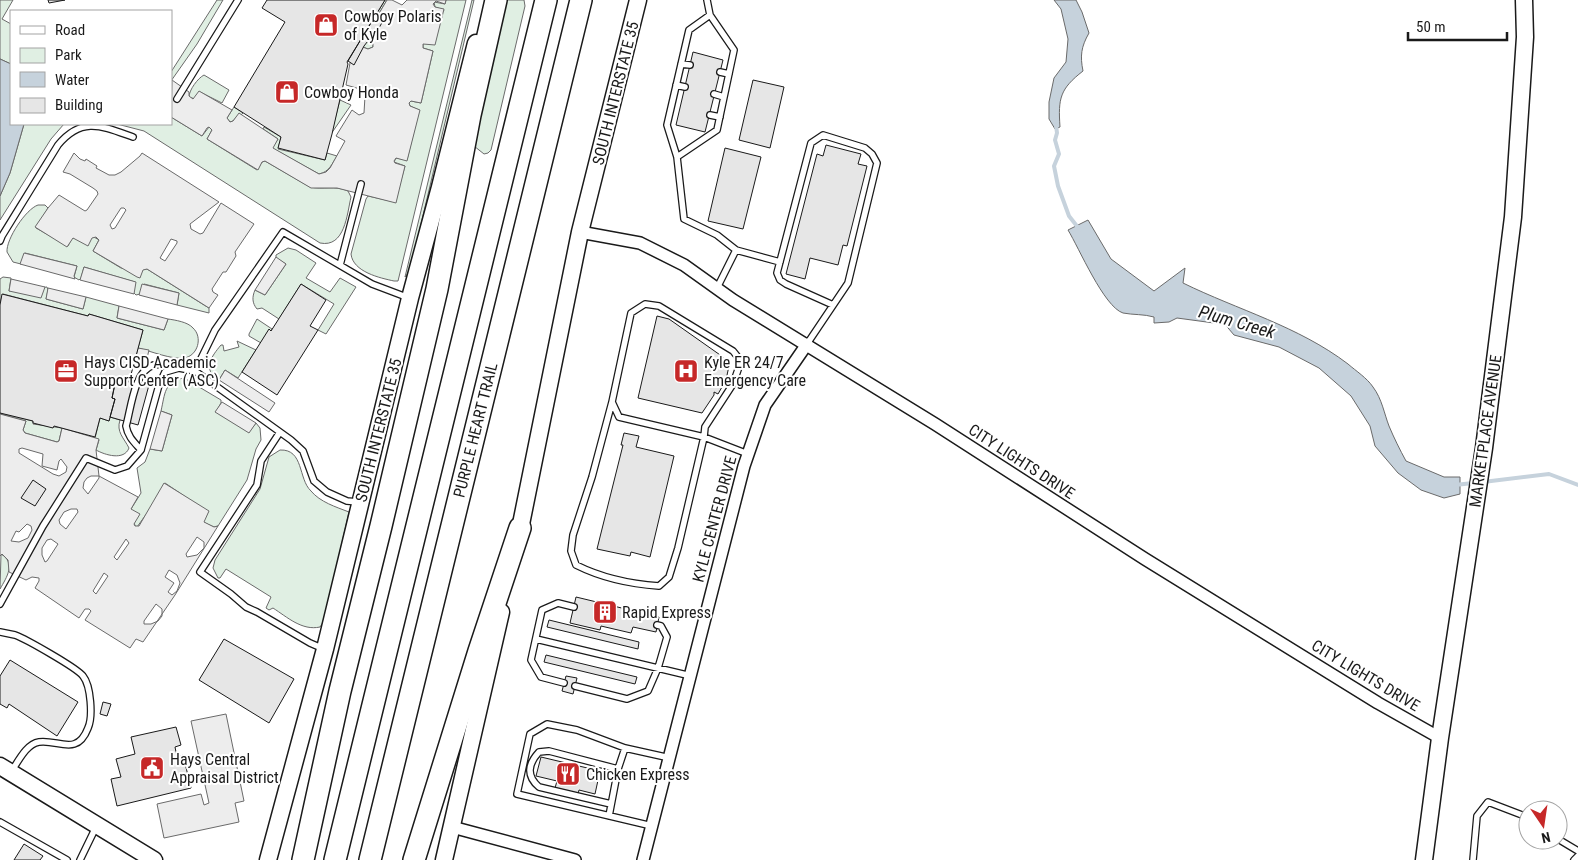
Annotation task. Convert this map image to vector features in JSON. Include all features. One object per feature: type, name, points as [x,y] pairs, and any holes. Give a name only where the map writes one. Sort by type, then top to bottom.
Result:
[{"type":"highway","points":[[303,860],[340,691],[381,526],[436,289],[470,115],[496,0]]},
{"type":"highway","name":"PURPLE HEART TRAIL","points":[[335,860],[546,0]]},
{"type":"highway","name":"PURPLE HEART TRAIL","points":[[370,860],[581,0]]},
{"type":"highway","points":[[414,860],[478,650],[520,528]]},
{"type":"main road","name":"SOUTH INTERSTATE 35","points":[[268,860],[325,649],[410,298],[440,187],[486,0]]},
{"type":"main road","name":"SOUTH INTERSTATE 35","points":[[444,860],[520,528],[580,232],[638,0]]},
{"type":"main road","name":"MARKETPLACE AVENUE","points":[[1424,860],[1440,738],[1484,448],[1513,216],[1525,37],[1524,0]]},
{"type":"main road","points":[[5,769],[154,860]]},
{"type":"street","name":"CITY LIGHTS DRIVE","points":[[580,232],[640,243],[684,265],[717,288],[935,424],[1144,559],[1378,703],[1440,738]]},
{"type":"street","name":"KYLE CENTER DRIVE","points":[[644,860],[748,454],[765,405],[807,344]]},
{"type":"street","points":[[452,827],[576,860]]},
{"type":"lane","points":[[177,99],[238,0]]},
{"type":"lane","points":[[677,157],[717,130],[734,50],[710,15],[707,0]]},
{"type":"lane","points":[[710,15],[689,30],[667,125],[677,157],[684,219],[717,235],[736,250],[780,262]]},
{"type":"lane","points":[[681,64],[690,66]]},
{"type":"lane","points":[[720,72],[729,74]]},
{"type":"lane","points":[[676,85],[685,87]]},
{"type":"lane","points":[[714,94],[724,97]]},
{"type":"lane","points":[[671,106],[680,108]]},
{"type":"lane","points":[[710,115],[720,117]]},
{"type":"lane","points":[[0,241],[58,145],[67,134],[78,128],[94,126],[133,137]]},
{"type":"lane","points":[[807,344],[833,306],[848,283],[877,163],[872,154],[865,148],[822,135],[811,143],[777,272],[780,280],[786,284],[833,306]]},
{"type":"lane","points":[[340,265],[361,184]]},
{"type":"lane","points":[[195,371],[215,330],[283,232],[372,284],[410,298]]},
{"type":"lane","points":[[717,288],[736,250]]},
{"type":"lane","points":[[644,304],[659,306],[733,351],[742,361],[734,384],[705,427],[704,437],[678,548],[669,577],[659,586],[637,585],[592,572],[576,565],[571,551],[573,535],[592,477],[612,402],[631,313],[644,304]]},
{"type":"lane","points":[[141,450],[131,439],[126,426],[138,379],[144,369],[154,364],[195,371],[280,432],[303,451],[314,481],[327,492],[347,500],[361,502]]},
{"type":"lane","points":[[0,604],[43,526],[86,458],[115,470],[127,466],[141,450],[164,372],[179,368]]},
{"type":"lane","points":[[612,402],[619,417],[704,437],[748,454]]},
{"type":"lane","points":[[280,432],[260,461],[256,485],[200,572],[246,607],[310,643],[325,649]]},
{"type":"lane","points":[[564,683],[541,677],[531,660],[542,610],[558,603],[574,607]]},
{"type":"lane","points":[[575,686],[627,699],[648,691],[658,668],[667,637],[661,626],[657,625]]},
{"type":"lane","points":[[0,632],[15,635],[37,646],[84,676],[88,688],[91,716],[89,728],[82,739],[72,744],[39,742],[28,748],[5,769]]},
{"type":"lane","points":[[536,639],[690,676]]},
{"type":"lane","points":[[652,826],[517,794],[530,734],[547,724],[576,730],[624,748],[670,758]]},
{"type":"lane","points":[[609,816],[624,748]]},
{"type":"lane","points":[[611,804],[539,787],[532,781],[530,771],[532,760],[539,752],[549,752],[618,769]]},
{"type":"lane","points":[[1473,860],[1477,816],[1488,802],[1518,815]]},
{"type":"lane","points":[[0,822],[67,860]]},
{"type":"lane","points":[[80,860],[97,825]]},
{"type":"lane","points":[[1574,860],[1578,856]]},
{"type":"green space","points":[[0,0],[13,0],[2,19],[10,23],[10,64],[0,59]]},
{"type":"green space","points":[[217,0],[223,0],[197,44],[172,80],[172,70]]},
{"type":"green space","points":[[385,0],[387,0],[365,37],[373,41],[373,47],[368,49],[358,45]]},
{"type":"green space","points":[[446,0],[466,0],[398,281],[394,281],[362,270],[353,260],[351,254],[368,196],[395,202],[405,166],[394,162],[396,158],[407,160],[419,110],[410,106],[409,103],[411,101],[421,103],[433,51],[423,48],[423,44],[444,10],[435,7],[434,2],[445,4]]},
{"type":"green space","points":[[472,0],[474,0],[410,271],[405,277]]},
{"type":"green space","points":[[503,0],[524,0],[525,6],[491,150],[484,154],[474,146]]},
{"type":"green space","points":[[204,75],[229,90],[222,103],[200,92],[195,99],[189,97],[194,84]]},
{"type":"green space","points":[[340,100],[351,105],[331,134]]},
{"type":"green space","points":[[234,107],[243,113],[230,122],[227,118]]},
{"type":"green space","points":[[172,118],[202,136],[209,127],[212,130],[207,139],[257,170],[262,162],[265,161],[310,187],[338,188],[348,191],[351,197],[346,220],[340,235],[328,243],[320,243],[144,131],[121,125],[172,125]]},
{"type":"green space","points":[[24,125],[63,125],[51,139],[0,220],[0,196],[10,173]]},
{"type":"green space","points":[[264,127],[281,137],[278,149],[325,160],[327,153],[337,156],[328,170],[319,174],[272,148],[278,139],[263,129]]},
{"type":"green space","points":[[38,205],[45,205],[48,208],[36,228],[68,246],[72,238],[94,237],[99,240],[93,251],[121,268],[147,269],[209,308],[209,313],[177,305],[179,293],[144,284],[140,294],[136,295],[133,292],[135,282],[84,267],[79,280],[74,277],[77,266],[25,253],[21,264],[13,262],[7,252],[13,232],[28,212]]},
{"type":"green space","points":[[288,248],[296,250],[316,263],[306,278],[330,292],[340,278],[356,287],[326,334],[318,330],[334,304],[301,284],[279,319],[262,308],[257,309],[253,302],[255,290],[265,295],[286,264],[276,258],[276,255]]},
{"type":"green space","points":[[3,277],[11,278],[9,291],[47,287],[46,299],[83,309],[86,297],[119,306],[117,318],[164,330],[168,319],[185,323],[196,332],[198,346],[189,357],[168,357],[138,348],[143,330],[89,314],[88,316],[3,294],[0,302],[0,279]]},
{"type":"green space","points":[[257,319],[272,329],[271,331],[269,330],[261,343],[249,336]]},
{"type":"green space","points":[[237,341],[256,350],[238,378],[225,370],[219,380],[217,380],[209,367],[214,354],[221,345],[223,345],[224,351],[239,347]]},
{"type":"green space","points":[[184,378],[221,400],[216,412],[249,432],[256,423],[260,428],[261,440],[256,449],[247,480],[218,526],[214,527],[203,522],[208,512],[165,483],[137,527],[135,526],[131,509],[141,493],[137,468],[145,462],[150,449],[162,451],[172,415],[161,411],[166,389],[173,382]]},
{"type":"green space","points":[[0,413],[33,421],[33,424],[62,428],[59,441],[25,433],[23,430],[26,421]]},
{"type":"green space","points":[[110,417],[120,420],[119,428],[121,435],[129,448],[127,452],[119,456],[104,454],[96,450],[99,440],[95,438],[100,418],[109,421]]},
{"type":"green space","points":[[280,450],[288,451],[297,459],[307,486],[315,495],[328,504],[349,512],[324,621],[320,627],[313,628],[301,625],[273,608],[269,610],[266,608],[271,597],[226,569],[218,578],[213,568],[215,560],[260,489],[269,457]]},
{"type":"green space","points":[[1,554],[8,562],[9,570],[0,589]]},
{"type":"shaded area","points":[[387,0],[392,0],[402,5],[407,0],[446,0],[445,4],[436,1],[433,4],[435,7],[444,9],[435,45],[423,44],[423,48],[433,51],[421,103],[411,101],[409,103],[410,106],[420,110],[407,161],[396,158],[394,161],[405,166],[396,203],[337,188],[311,188],[265,161],[262,162],[258,170],[207,139],[212,130],[209,127],[202,136],[172,118],[172,80],[189,92],[189,96],[193,99],[199,91],[232,110],[227,118],[230,122],[239,113],[278,139],[273,148],[319,174],[326,172],[345,141],[336,136],[352,110],[359,115],[364,113],[365,96],[360,89],[346,85],[350,63],[360,46],[368,49],[373,47],[373,41],[365,37]]},
{"type":"shaded area","points":[[74,153],[80,159],[85,161],[86,159],[97,166],[96,168],[109,175],[115,175],[142,153],[219,202],[190,224],[191,229],[200,234],[203,233],[221,203],[254,224],[235,252],[236,256],[226,272],[223,272],[212,289],[218,295],[209,308],[147,269],[143,270],[140,278],[137,277],[93,251],[99,240],[96,237],[92,238],[88,246],[73,238],[67,247],[35,227],[59,195],[85,211],[98,194],[93,188],[70,174],[63,172]],"holes":[[[121,208],[126,210],[115,228],[112,229],[110,225]],[[171,239],[177,241],[177,243],[165,261],[160,258]]]},
{"type":"shaded area","points":[[24,253],[77,266],[75,279],[20,264]]},
{"type":"shaded area","points":[[276,257],[286,264],[265,295],[255,290]]},
{"type":"shaded area","points":[[84,267],[136,282],[134,294],[80,280]]},
{"type":"shaded area","points":[[11,279],[45,287],[41,298],[9,291]]},
{"type":"shaded area","points":[[142,284],[179,293],[177,305],[139,295]]},
{"type":"shaded area","points":[[48,288],[86,297],[83,309],[46,299]]},
{"type":"shaded area","points":[[119,306],[168,319],[164,330],[117,318]]},
{"type":"shaded area","points":[[138,348],[149,350],[145,366],[134,364]]},
{"type":"shaded area","points":[[225,370],[275,403],[269,412],[219,380]]},
{"type":"shaded area","points":[[222,402],[256,423],[249,433],[215,412]]},
{"type":"shaded area","points":[[161,411],[172,415],[162,451],[150,449]]},
{"type":"shaded area","points":[[0,414],[26,421],[23,430],[25,433],[57,442],[59,441],[62,428],[99,439],[96,450],[99,476],[138,497],[131,509],[140,514],[134,524],[135,526],[139,526],[164,483],[209,511],[204,522],[214,527],[218,526],[175,595],[162,614],[162,609],[156,604],[144,621],[144,624],[151,624],[157,621],[143,642],[136,639],[130,648],[85,620],[91,611],[89,609],[85,609],[79,618],[35,588],[39,578],[32,577],[26,580],[9,572],[8,560],[2,554],[0,556]],"holes":[[[22,448],[43,454],[42,466],[57,470],[61,459],[67,467],[66,472],[59,476],[53,474],[19,453],[19,449]],[[91,476],[99,476],[88,494],[83,488],[84,482]],[[77,509],[78,512],[66,529],[60,524],[59,520],[64,512]],[[27,524],[31,526],[32,530],[28,538],[19,542],[11,541],[16,531],[19,532]],[[197,537],[204,542],[204,548],[197,555],[187,557],[186,554]],[[51,539],[58,544],[45,562],[42,548],[47,540]],[[126,539],[129,543],[117,560],[114,557]],[[169,570],[177,575],[180,583],[177,591],[172,595],[168,592],[174,583],[165,577]],[[104,573],[108,576],[96,594],[93,591]]]},
{"type":"shaded area","points":[[226,714],[244,801],[235,803],[239,822],[164,838],[157,804],[201,794],[204,805],[209,803],[191,721]]},
{"type":"water","points":[[1054,0],[1076,0],[1089,33],[1082,52],[1083,71],[1069,83],[1062,95],[1060,101],[1060,127],[1055,129],[1049,119],[1049,102],[1054,78],[1066,62],[1068,39],[1061,9]]},
{"type":"water","points":[[0,59],[10,64],[10,125],[24,125],[10,173],[0,196]]},
{"type":"water","points":[[1088,220],[1111,259],[1154,291],[1185,268],[1183,283],[1309,339],[1348,364],[1368,381],[1376,392],[1406,461],[1444,477],[1460,477],[1460,494],[1444,498],[1421,490],[1398,473],[1375,446],[1370,426],[1351,396],[1319,368],[1279,347],[1234,335],[1223,322],[1214,323],[1177,318],[1169,322],[1154,323],[1154,317],[1123,313],[1116,308],[1108,300],[1092,276],[1068,230]]},
{"type":"building","points":[[48,0],[65,0],[49,3]]},
{"type":"building","points":[[267,0],[385,0],[347,62],[325,160],[278,148],[281,137],[234,107],[285,22],[262,8]]},
{"type":"building","points":[[375,16],[383,21],[373,38],[371,37],[364,46],[354,65],[348,61]]},
{"type":"building","points":[[693,52],[723,60],[705,132],[676,125]]},
{"type":"building","points":[[753,80],[784,87],[770,148],[739,140]]},
{"type":"building","points":[[826,145],[861,154],[858,164],[867,166],[847,246],[843,245],[838,265],[810,258],[805,279],[786,274],[817,154],[823,156]]},
{"type":"building","points":[[725,148],[761,157],[743,229],[708,221]]},
{"type":"building","points":[[301,284],[326,300],[310,326],[318,330],[277,395],[242,372],[269,329],[271,331]]},
{"type":"building","name":"Hays CISD Academic Support Center (ASC)","points":[[2,294],[88,316],[89,314],[143,330],[129,382],[116,379],[112,398],[115,399],[109,421],[100,418],[95,437],[54,426],[53,428],[33,423],[33,421],[0,413],[0,305]]},
{"type":"building","name":"Kyle ER 24/7 Emergency Care","points":[[657,316],[669,319],[723,357],[722,360],[730,361],[726,380],[718,394],[714,392],[702,413],[638,398]]},
{"type":"building","points":[[116,379],[149,385],[138,425],[110,417],[115,399],[112,398]]},
{"type":"building","points":[[624,433],[639,436],[636,447],[674,456],[650,557],[631,552],[630,556],[597,549],[623,445],[621,445]]},
{"type":"building","points":[[33,480],[46,489],[35,506],[21,498]]},
{"type":"building","name":"Rapid Express","points":[[576,597],[659,617],[656,632],[633,627],[631,633],[601,626],[600,630],[570,623]]},
{"type":"building","points":[[549,620],[639,642],[638,649],[547,627]]},
{"type":"building","points":[[224,639],[294,679],[269,723],[199,680]]},
{"type":"building","points":[[546,655],[637,677],[635,684],[544,662]]},
{"type":"building","points":[[10,660],[78,702],[57,736],[9,704],[7,708],[0,704],[0,676]]},
{"type":"building","points":[[566,676],[577,678],[573,694],[562,691]]},
{"type":"building","points":[[103,702],[111,704],[107,716],[100,714]]},
{"type":"building","name":"Hays Central Appraisal District","points":[[176,727],[181,745],[175,747],[177,757],[183,755],[191,788],[117,806],[111,779],[121,777],[116,759],[135,754],[131,737]]},
{"type":"building","name":"Chicken Express","points":[[541,757],[600,771],[595,794],[579,790],[578,794],[555,788],[557,781],[536,776]]},
{"type":"building","points":[[24,844],[43,856],[40,860],[14,860]]},
{"type":"waterway","name":"Plum Creek","points":[[1056,125],[1057,133],[1055,140],[1059,154],[1054,166],[1058,186],[1069,216],[1080,230]]},
{"type":"waterway","name":"Plum Creek","points":[[1483,482],[1549,474],[1578,485]]},
{"type":"waterway","name":"Plum Creek","points":[[1455,485],[1473,483]]},
{"type":"place","name":"Cowboy Polaris of Kyle","points":[[326,25]]},
{"type":"place","name":"Cowboy Honda","points":[[287,92]]},
{"type":"place","name":"Hays CISD Academic Support Center (ASC)","points":[[66,371]]},
{"type":"place","name":"Kyle ER 24/7 Emergency Care","points":[[686,371]]},
{"type":"place","name":"Rapid Express","points":[[605,612]]},
{"type":"place","name":"Hays Central Appraisal District","points":[[152,768]]},
{"type":"place","name":"Chicken Express","points":[[568,774]]}]
